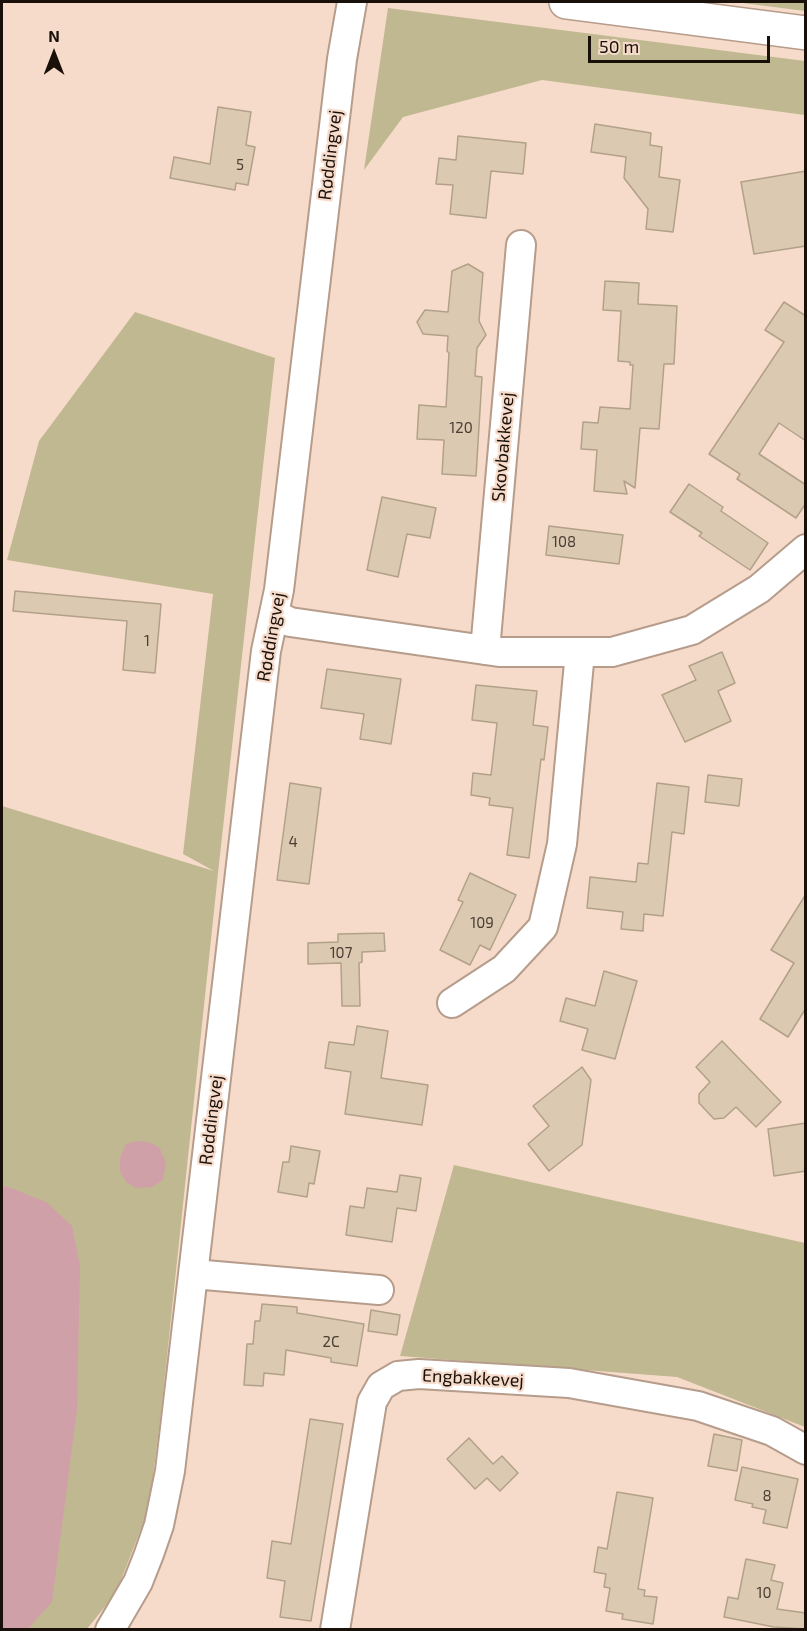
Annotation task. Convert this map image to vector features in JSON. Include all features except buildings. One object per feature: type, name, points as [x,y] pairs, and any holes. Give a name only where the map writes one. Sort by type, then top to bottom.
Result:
[{"type":"main road","points":[[566,2],[806,33]]},
{"type":"street","name":"Røddingvej","points":[[110,1629],[138,1581],[161,1517],[170,1471],[266,651],[279,590],[340,71],[352,2]]},
{"type":"street","name":"Skovbakkevej","points":[[485,650],[521,245]]},
{"type":"street","points":[[274,614],[290,622],[485,650],[612,651],[692,630],[759,589],[806,549]]},
{"type":"street","points":[[452,1003],[504,969],[543,927],[562,844],[580,651]]},
{"type":"street","points":[[193,1274],[380,1290]]},
{"type":"street","name":"Engbakkevej","points":[[335,1629],[372,1402],[381,1386],[398,1376],[419,1374],[569,1383],[698,1406],[772,1431],[806,1450]]},
{"type":"shaded area","points":[[735,2],[805,2],[805,11]]},
{"type":"shaded area","points":[[388,8],[805,61],[805,115],[542,80],[403,117],[364,170]]},
{"type":"shaded area","points":[[135,312],[275,358],[149,1508],[116,1593],[87,1629],[2,1629],[2,806],[214,871],[183,854],[213,594],[7,560],[39,441]]},
{"type":"shaded area","points":[[138,1141],[159,1147],[166,1162],[163,1180],[152,1187],[136,1188],[126,1182],[120,1171],[120,1158],[126,1144]]},
{"type":"shaded area","points":[[454,1165],[805,1243],[805,1427],[677,1377],[400,1356]]},
{"type":"shaded area","points":[[6,1186],[46,1202],[72,1226],[80,1266],[77,1410],[52,1602],[28,1629],[2,1629],[2,1187]]}]
